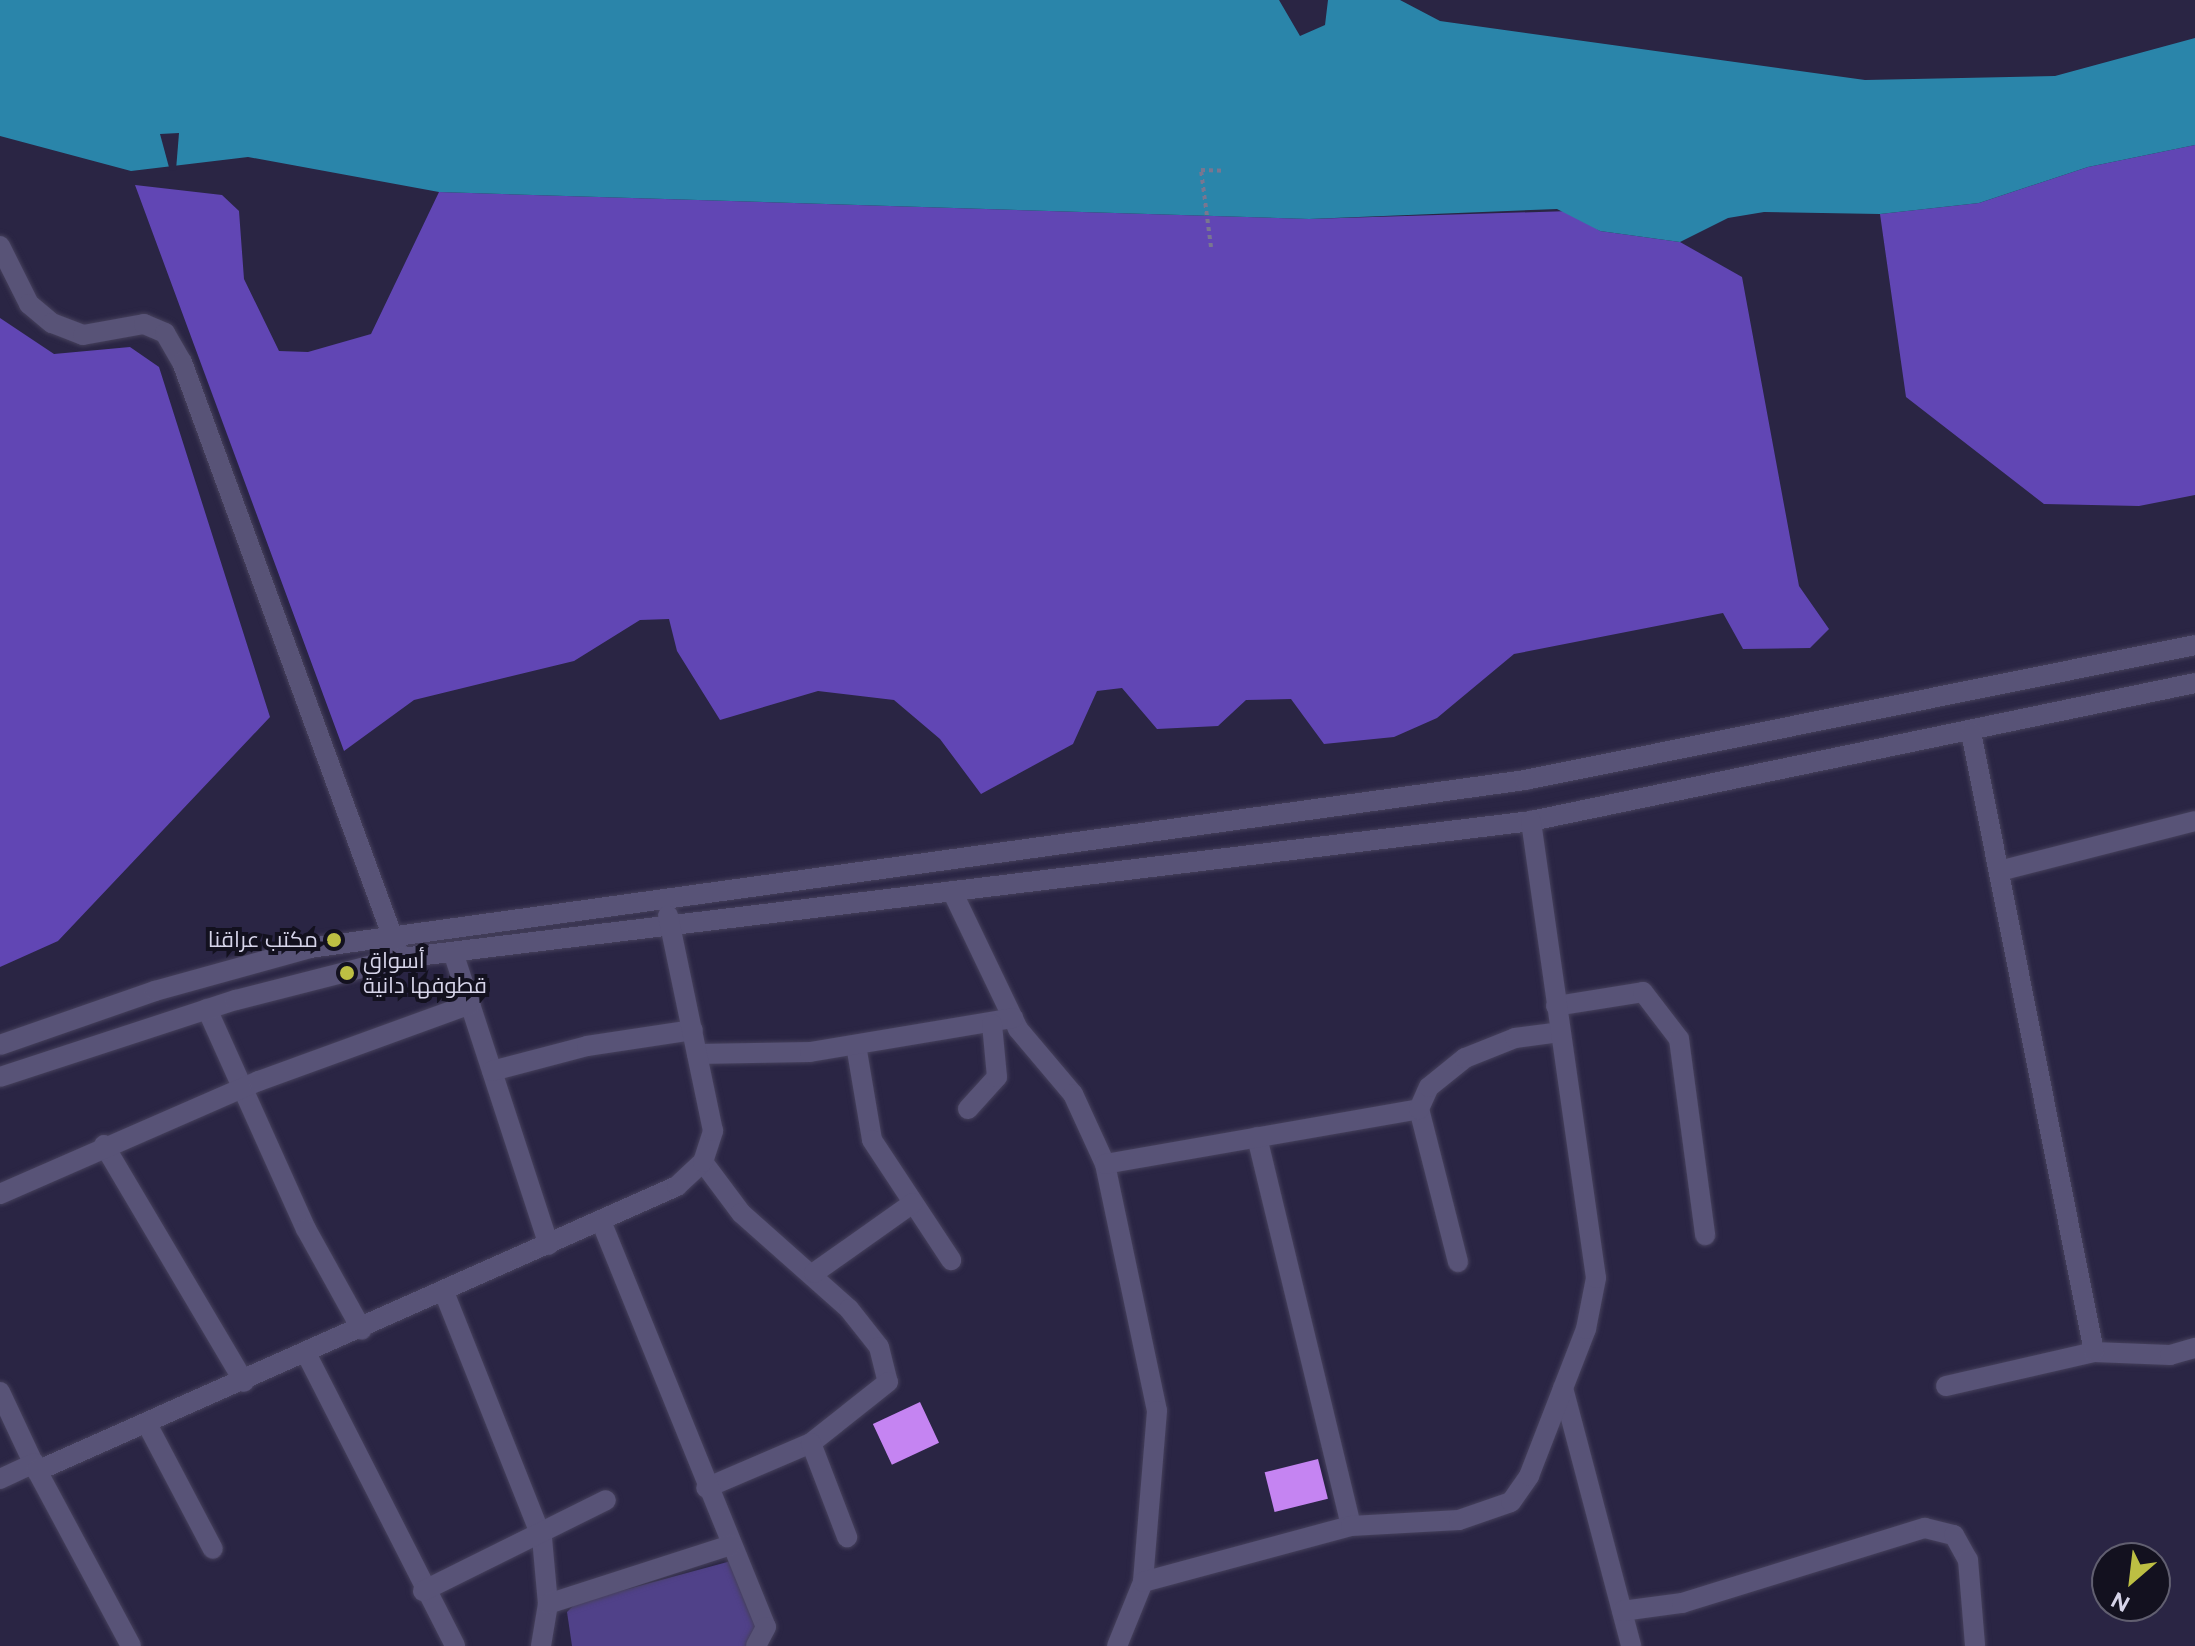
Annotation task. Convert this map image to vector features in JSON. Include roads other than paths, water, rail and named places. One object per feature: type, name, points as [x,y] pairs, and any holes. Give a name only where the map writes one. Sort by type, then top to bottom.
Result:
[{"type":"street","points":[[0,246],[29,304],[52,323],[83,335],[144,324],[165,333],[182,362],[401,958]]},
{"type":"street","points":[[0,1045],[233,968],[392,936],[664,901],[1525,780],[1916,707],[2195,645]]},
{"type":"street","points":[[0,1077],[207,1009],[401,958],[1531,821],[2195,683]]},
{"type":"street","points":[[1983,693],[1981,729],[2003,870],[2094,1352]]},
{"type":"street","points":[[1916,707],[1923,741]]},
{"type":"street","points":[[1143,1582],[1351,1526],[1459,1520],[1511,1502],[1529,1476],[1563,1388],[1596,1278],[1531,821]]},
{"type":"street","points":[[2003,870],[2195,821]]},
{"type":"street","points":[[952,891],[1013,1018],[1073,1094],[1105,1164],[1157,1411],[1143,1582],[1117,1646]]},
{"type":"street","points":[[0,1479],[147,1424],[307,1355],[677,1186],[703,1162],[713,1131],[664,901]]},
{"type":"street","points":[[453,952],[549,1245]]},
{"type":"street","points":[[1556,1006],[1643,992],[1658,1022],[1679,1039],[1705,1235]]},
{"type":"street","points":[[0,1194],[104,1145],[243,1087],[470,1004]]},
{"type":"street","points":[[207,1009],[362,1330]]},
{"type":"street","points":[[697,1054],[856,1045],[1013,1018]]},
{"type":"street","points":[[968,1109],[997,1077],[992,1024]]},
{"type":"street","points":[[492,1071],[587,1046],[693,1030]]},
{"type":"street","points":[[1458,1262],[1419,1109],[1429,1087],[1465,1058],[1515,1038],[1560,1032]]},
{"type":"street","points":[[856,1045],[872,1140],[951,1260]]},
{"type":"street","points":[[1105,1164],[1419,1109]]},
{"type":"street","points":[[1257,1137],[1351,1526]]},
{"type":"street","points":[[104,1145],[244,1382]]},
{"type":"street","points":[[703,1162],[741,1213],[814,1273],[879,1347],[888,1382],[811,1443],[706,1488]]},
{"type":"street","points":[[814,1273],[913,1203]]},
{"type":"street","points":[[601,1221],[706,1488],[766,1627],[756,1646]]},
{"type":"street","points":[[444,1292],[542,1538],[548,1604],[541,1646]]},
{"type":"street","points":[[1946,1386],[2094,1352],[2170,1355],[2195,1348]]},
{"type":"street","points":[[307,1355],[423,1591],[455,1646]]},
{"type":"street","points":[[1563,1388],[1631,1646]]},
{"type":"street","points":[[0,1392],[131,1646]]},
{"type":"street","points":[[147,1424],[213,1549]]},
{"type":"street","points":[[811,1443],[847,1537]]},
{"type":"street","points":[[423,1591],[542,1538],[606,1500]]},
{"type":"street","points":[[1622,1611],[1682,1603],[1925,1528],[1954,1535],[1968,1560],[1975,1646]]},
{"type":"street","points":[[548,1604],[731,1545]]},
{"type":"water","points":[[0,0],[1279,0],[1300,36],[1325,25],[1328,0],[1400,0],[1440,21],[1865,80],[2055,76],[2195,38],[2195,145],[2088,167],[1979,203],[1880,214],[1764,212],[1728,218],[1680,242],[1600,231],[1557,209],[1309,219],[439,192],[248,157],[131,171],[0,136]]},
{"type":"place","name":"مكتب عراقنا","points":[[334,940]]},
{"type":"place","name":"أسواق قطوفها دانية","points":[[347,973]]}]
